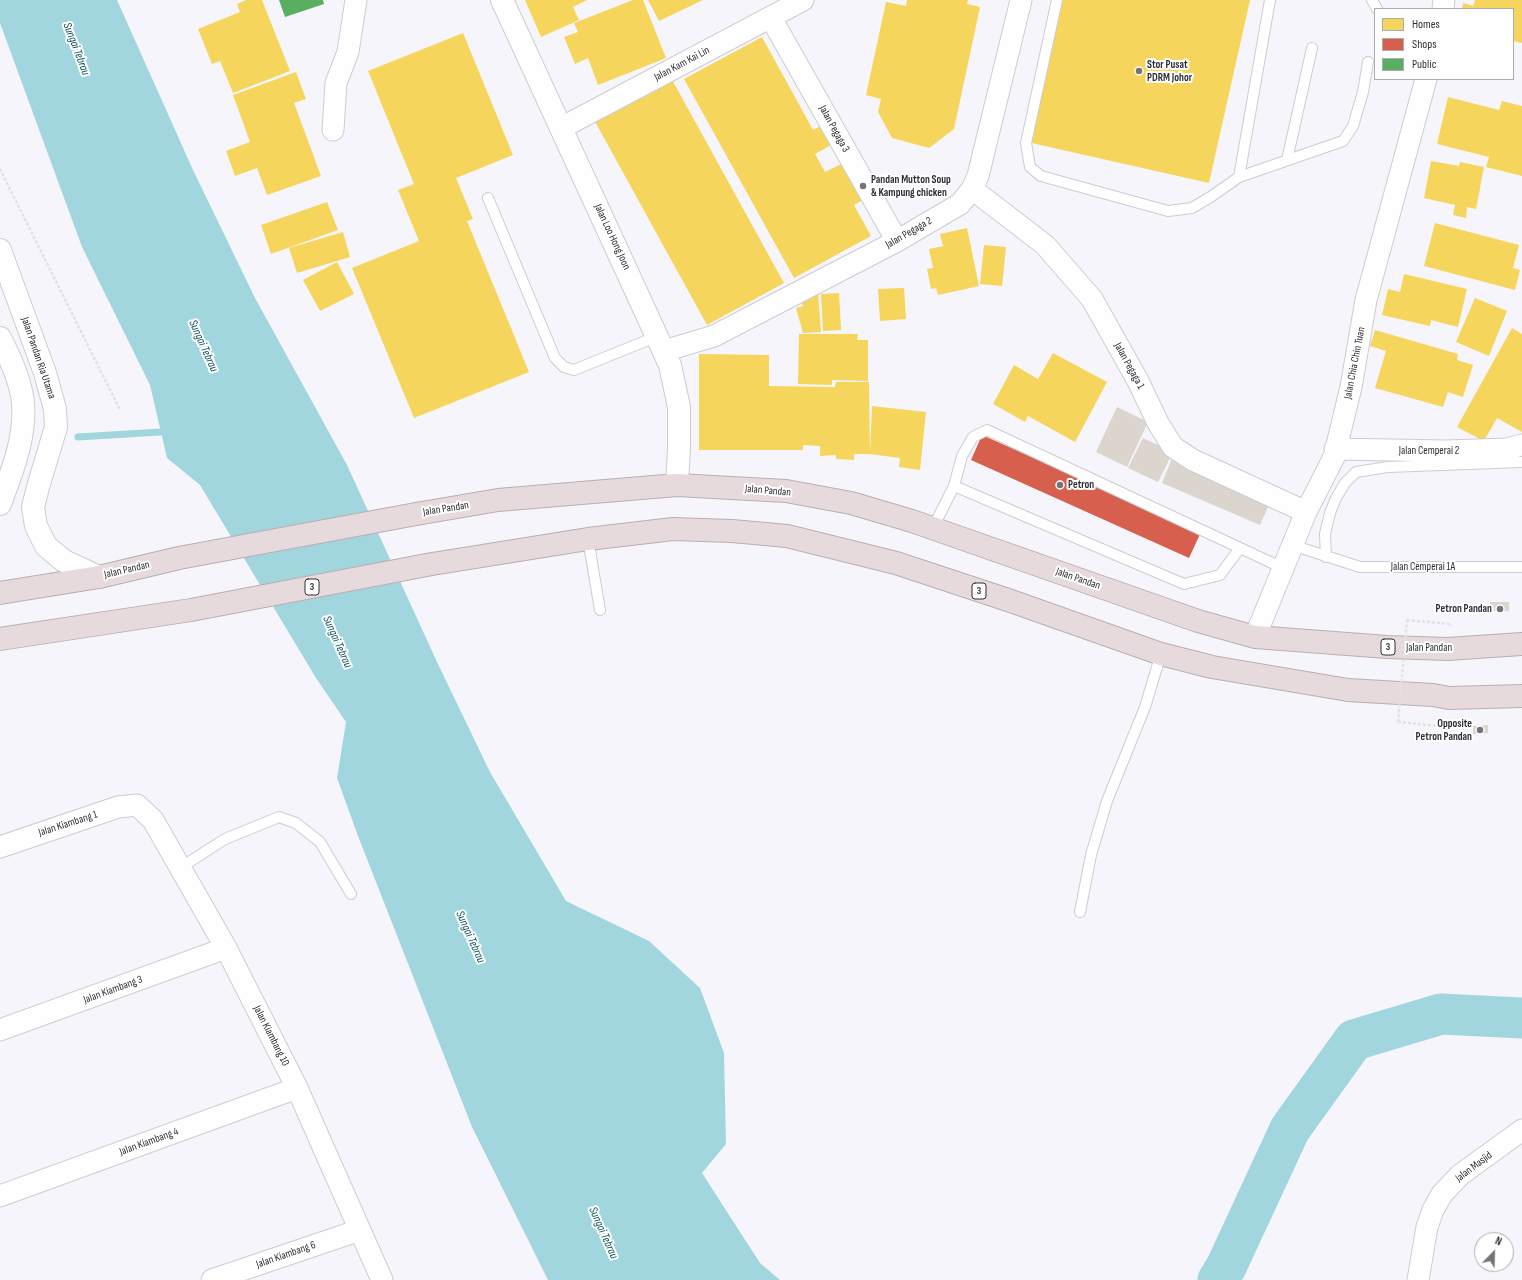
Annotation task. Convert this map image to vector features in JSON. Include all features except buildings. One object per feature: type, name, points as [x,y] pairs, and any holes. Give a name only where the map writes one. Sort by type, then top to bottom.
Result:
[{"type":"highway","name":"Jalan Pandan","points":[[0,593],[99,577],[179,558],[416,514],[523,497],[677,485],[786,491],[851,503],[933,528],[1198,621],[1254,637],[1387,647],[1448,648],[1522,644]]},
{"type":"highway","name":"3","points":[[5,640],[191,610],[432,564],[588,539],[673,529],[732,531],[787,536],[896,563],[1008,600],[1161,654],[1212,667],[1348,690],[1433,695],[1449,698],[1522,696]]},
{"type":"street","points":[[333,130],[336,83],[348,52],[356,0]]},
{"type":"street","name":"Jalan Loo Hong Joon","points":[[502,0],[670,365],[679,407],[677,485]]},
{"type":"street","name":"Jalan Kam Kai Lin","points":[[561,128],[803,0]]},
{"type":"street","name":"Jalan Pegaga 2","points":[[661,344],[714,336],[897,241],[960,204],[972,189],[978,176],[1021,0]]},
{"type":"street","name":"Jalan Pegaga 3","points":[[771,18],[897,241]]},
{"type":"street","name":"Jalan Chia Chin Tuan","points":[[1254,637],[1306,512],[1334,457],[1351,387],[1366,300],[1426,80]]},
{"type":"street","name":"Jalan Pegaga 1","points":[[972,189],[1045,245],[1092,299],[1138,380],[1158,423],[1174,447],[1193,460],[1306,512]]},
{"type":"street","name":"Jalan Pandan Ria Utama","points":[[0,250],[6,286],[45,373],[55,409],[56,427],[33,507],[36,526],[46,546],[64,561],[99,577]]},
{"type":"street","points":[[0,338],[21,387],[24,410],[22,432],[10,476],[0,504]]},
{"type":"street","name":"Jalan Cemperai 2","points":[[1336,449],[1447,451],[1507,449],[1522,445]]},
{"type":"street","name":"Jalan Kiambang 1","points":[[0,847],[118,807],[137,805]]},
{"type":"street","name":"Jalan Kiambang 10","points":[[137,805],[153,820],[226,948],[297,1088],[382,1280]]},
{"type":"street","name":"Jalan Kiambang 3","points":[[0,1030],[226,948]]},
{"type":"street","name":"Jalan Kiambang 4","points":[[0,1196],[297,1088]]},
{"type":"street","name":"Jalan Masjid","points":[[1418,1280],[1427,1227],[1433,1210],[1442,1194],[1460,1175],[1522,1130]]},
{"type":"street","name":"Jalan Kiambang 6","points":[[212,1280],[360,1230]]},
{"type":"lane","points":[[1057,0],[1026,143],[1030,167],[1041,176],[1168,211],[1192,208],[1239,177],[1343,142],[1353,126],[1363,92],[1368,62]]},
{"type":"lane","points":[[1239,177],[1270,0]]},
{"type":"lane","points":[[1287,160],[1312,48]]},
{"type":"lane","points":[[488,198],[555,358],[564,367],[574,370],[661,344]]},
{"type":"lane","points":[[933,528],[954,486],[962,456],[973,437],[987,430],[1283,568]]},
{"type":"lane","points":[[1326,556],[1325,534],[1330,513],[1336,498],[1345,483],[1356,472],[1388,467],[1522,462]]},
{"type":"lane","points":[[954,486],[1184,584],[1220,575],[1240,548]]},
{"type":"lane","points":[[588,539],[600,610]]},
{"type":"lane","name":"Jalan Cemperai 1A","points":[[1292,545],[1360,567],[1522,567]]},
{"type":"lane","points":[[1080,912],[1091,855],[1107,801],[1145,707],[1161,654]]},
{"type":"lane","points":[[180,868],[225,839],[279,817],[296,823],[320,842],[351,894]]},
{"type":"path","points":[[0,169],[120,410]]},
{"type":"path","points":[[1447,727],[1398,722],[1407,620],[1451,624]]},
{"type":"water","name":"Sungai Tebrau","points":[[0,0],[117,0],[193,170],[255,298],[347,465],[437,662],[490,772],[566,901],[649,941],[700,988],[724,1053],[726,1144],[702,1173],[760,1263],[780,1280],[548,1280],[472,1127],[358,836],[337,778],[346,722],[316,678],[200,485],[167,458],[150,385],[82,247],[0,23]]},
{"type":"waterway","points":[[78,437],[160,432]]},
{"type":"waterway","points":[[1218,1280],[1226,1267],[1290,1129],[1354,1040],[1441,1014],[1522,1018]]},
{"type":"place","name":"Stor Pusat PDRM Johor","points":[[1139,71]]},
{"type":"place","name":"Pandan Mutton Soup & Kampung chicken","points":[[863,186]]},
{"type":"place","name":"Petron","points":[[1060,485]]},
{"type":"place","name":"Petron Pandan","points":[[1500,609]]},
{"type":"place","name":"Opposite Petron Pandan","points":[[1480,730]]}]
